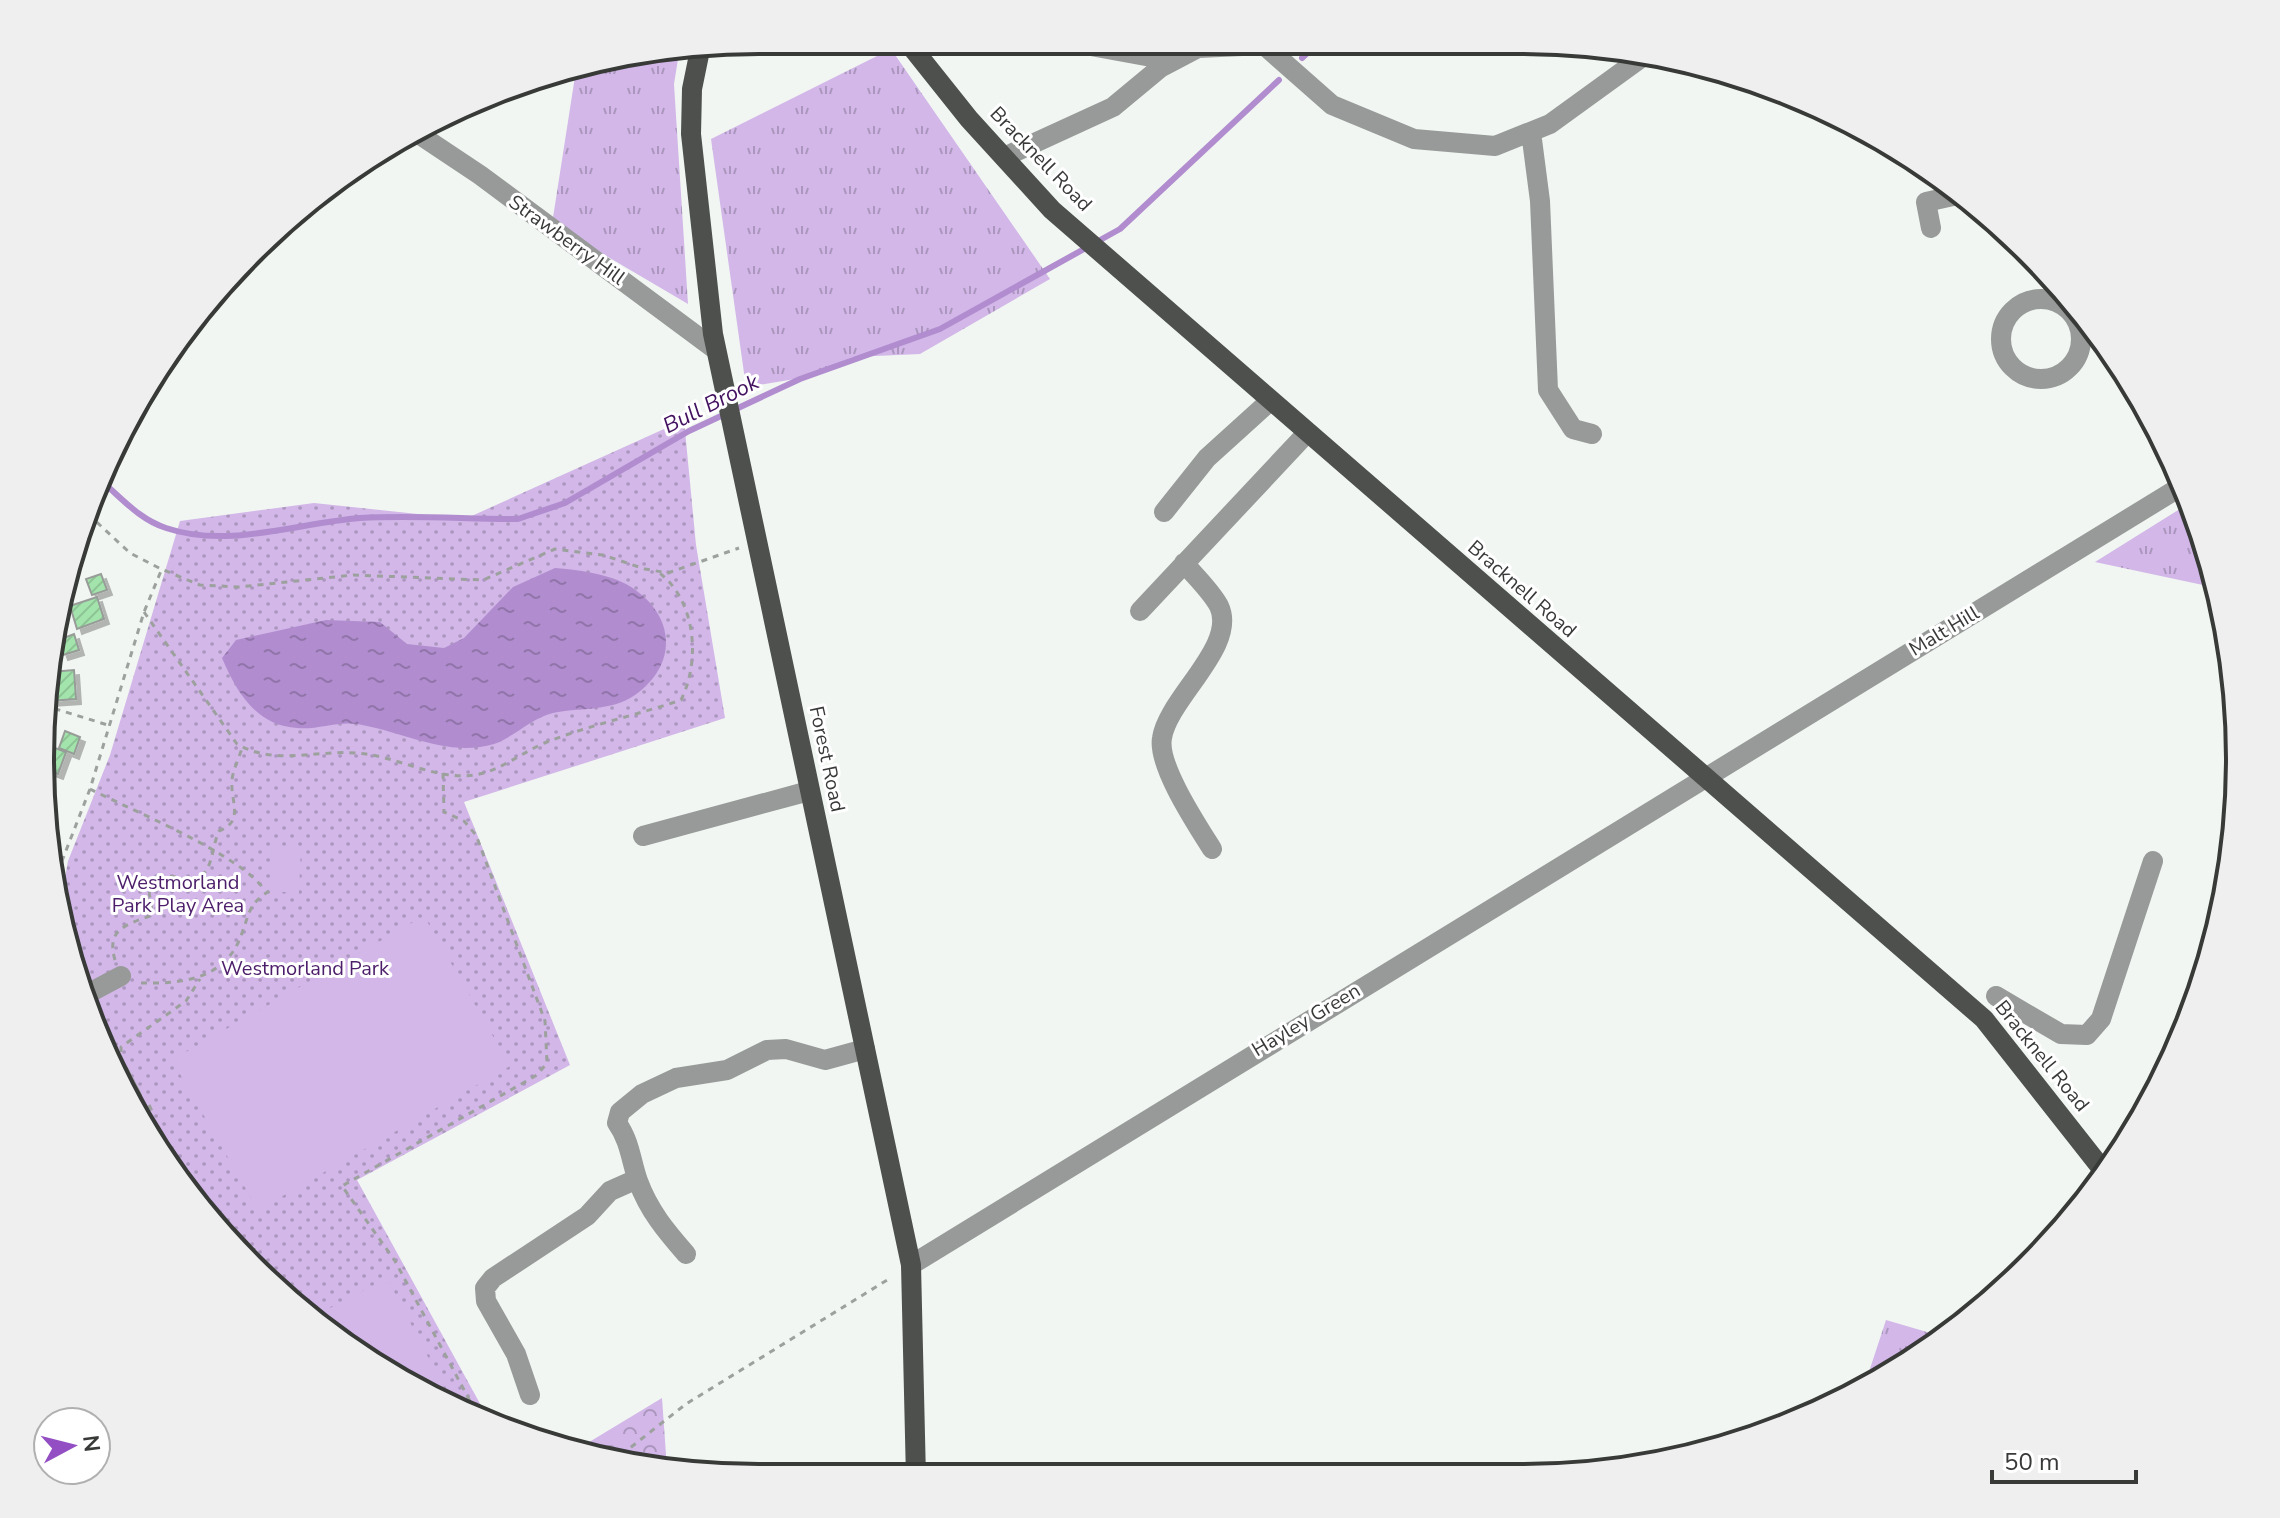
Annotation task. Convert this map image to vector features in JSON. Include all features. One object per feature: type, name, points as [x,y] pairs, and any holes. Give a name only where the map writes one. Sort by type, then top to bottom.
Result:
[{"type":"main road","name":"Bracknell Road","points":[[918,54],[1052,210],[1984,1019],[2098,1164]]},
{"type":"main road","name":"Forest Road","points":[[699,57],[692,89],[692,172],[716,350],[911,1265],[916,1464]]},
{"type":"street","points":[[1135,54],[1173,61]]},
{"type":"street","points":[[1004,157],[1113,107],[1186,54]]},
{"type":"street","points":[[1274,54],[1332,105],[1414,139],[1495,146],[1550,124],[1633,64]]},
{"type":"street","points":[[1531,132],[1540,201],[1548,390],[1573,429],[1592,434]]},
{"type":"street","name":"Strawberry Hill","points":[[425,138],[480,175],[716,350]]},
{"type":"street","points":[[1931,228],[1926,202],[1946,197]]},
{"type":"street","points":[[2056,300],[2033,299],[2014,309],[2001,336],[2010,365],[2027,377],[2058,376],[2075,362],[2084,336]]},
{"type":"street","points":[[1164,512],[1207,458],[1270,401]]},
{"type":"street","points":[[1140,611],[1307,433]]},
{"type":"street","name":"Malt Hill","points":[[1703,778],[2173,491]]},
{"type":"street","points":[[1184,563],[1220,608],[1220,631],[1217,646],[1169,717],[1161,739],[1171,776],[1212,849]]},
{"type":"street","name":"Hayley Green","points":[[911,1265],[1703,778]]},
{"type":"street","points":[[643,836],[809,791]]},
{"type":"street","points":[[1996,996],[2061,1034],[2087,1035],[2101,1019],[2153,861]]},
{"type":"street","points":[[93,991],[121,976]]},
{"type":"street","points":[[686,1254],[657,1220],[637,1179],[630,1147],[617,1123],[620,1112],[642,1094],[676,1078],[727,1070],[767,1050],[786,1049],[825,1060],[865,1049]]},
{"type":"street","points":[[530,1395],[516,1354],[486,1301],[485,1288],[493,1278],[587,1216],[610,1191],[637,1179]]},
{"type":"path","points":[[95,521],[130,553],[161,569],[200,585],[239,587],[353,575],[483,580],[555,549],[603,555],[668,573],[756,542]]},
{"type":"path","points":[[62,861],[90,789],[144,612],[161,569]]},
{"type":"path","points":[[144,612],[242,748],[259,755],[288,757],[353,752],[379,755],[443,773],[476,775],[547,742],[681,700],[692,678],[693,635],[671,581],[657,571]]},
{"type":"path","points":[[56,709],[111,726]]},
{"type":"path","points":[[242,748],[232,780],[235,818],[229,827],[219,831],[216,853],[197,881],[188,884],[176,877],[161,875],[151,884],[147,895],[150,916],[119,928],[113,935],[111,946],[121,976],[132,983],[181,983],[222,965],[235,950],[250,905],[272,889]]},
{"type":"path","points":[[443,773],[444,812],[464,821],[476,835],[545,1021],[547,1063],[537,1075],[342,1186],[395,1261],[470,1402]]},
{"type":"path","points":[[90,789],[216,853],[249,873],[266,893]]},
{"type":"path","points":[[122,1059],[121,1047],[186,1001],[201,976]]},
{"type":"path","points":[[626,1451],[686,1404],[911,1265]]},
{"type":"green space","points":[[881,54],[894,54],[1050,279],[920,354],[853,357],[801,378],[746,387],[711,139]]},
{"type":"green space","points":[[678,59],[674,84],[688,304],[552,224],[575,79]]},
{"type":"green space","name":"Westmorland Park","points":[[684,420],[696,545],[725,718],[464,802],[570,1065],[357,1180],[482,1407],[406,1370],[330,1318],[260,1258],[200,1188],[148,1112],[108,1029],[78,941],[65,879],[68,861],[110,755],[180,521],[314,503],[465,519]]},
{"type":"green space","points":[[2180,509],[2204,585],[2095,562]]},
{"type":"green space","points":[[272,845],[301,847],[299,893],[270,891]]},
{"type":"green space","points":[[424,916],[510,1066],[258,1210],[172,1060]]},
{"type":"green space","points":[[387,1278],[445,1390],[406,1370],[323,1312]]},
{"type":"green space","points":[[1886,1320],[1930,1333],[1913,1345],[1869,1373]]},
{"type":"green space","points":[[662,1398],[666,1458],[588,1443]]},
{"type":"water","points":[[555,568],[609,577],[642,595],[662,622],[666,637],[660,668],[650,682],[625,700],[605,707],[545,715],[494,744],[459,748],[442,746],[357,724],[304,728],[283,726],[270,721],[249,705],[222,658],[236,640],[326,620],[380,622],[407,644],[444,648],[464,638],[513,587]]},
{"type":"building","points":[[101,574],[107,590],[92,595],[86,579]]},
{"type":"building","points":[[97,597],[104,619],[77,629],[72,605]]},
{"type":"building","points":[[74,634],[79,650],[63,655],[65,637]]},
{"type":"building","points":[[74,670],[76,699],[57,700],[60,671]]},
{"type":"building","points":[[65,731],[80,737],[74,754],[59,748]]},
{"type":"building","points":[[54,748],[66,752],[58,774],[55,773]]},
{"type":"waterway","name":"Bull Brook","points":[[1302,58],[1306,54]]},
{"type":"waterway","name":"Bull Brook","points":[[109,487],[156,524],[190,534],[214,536],[263,533],[360,518],[518,519],[565,503],[689,431],[800,379],[940,329],[1120,229],[1279,80]]},
{"type":"park label","name":"Westmorland Park Play Area","points":[[178,894]]}]
